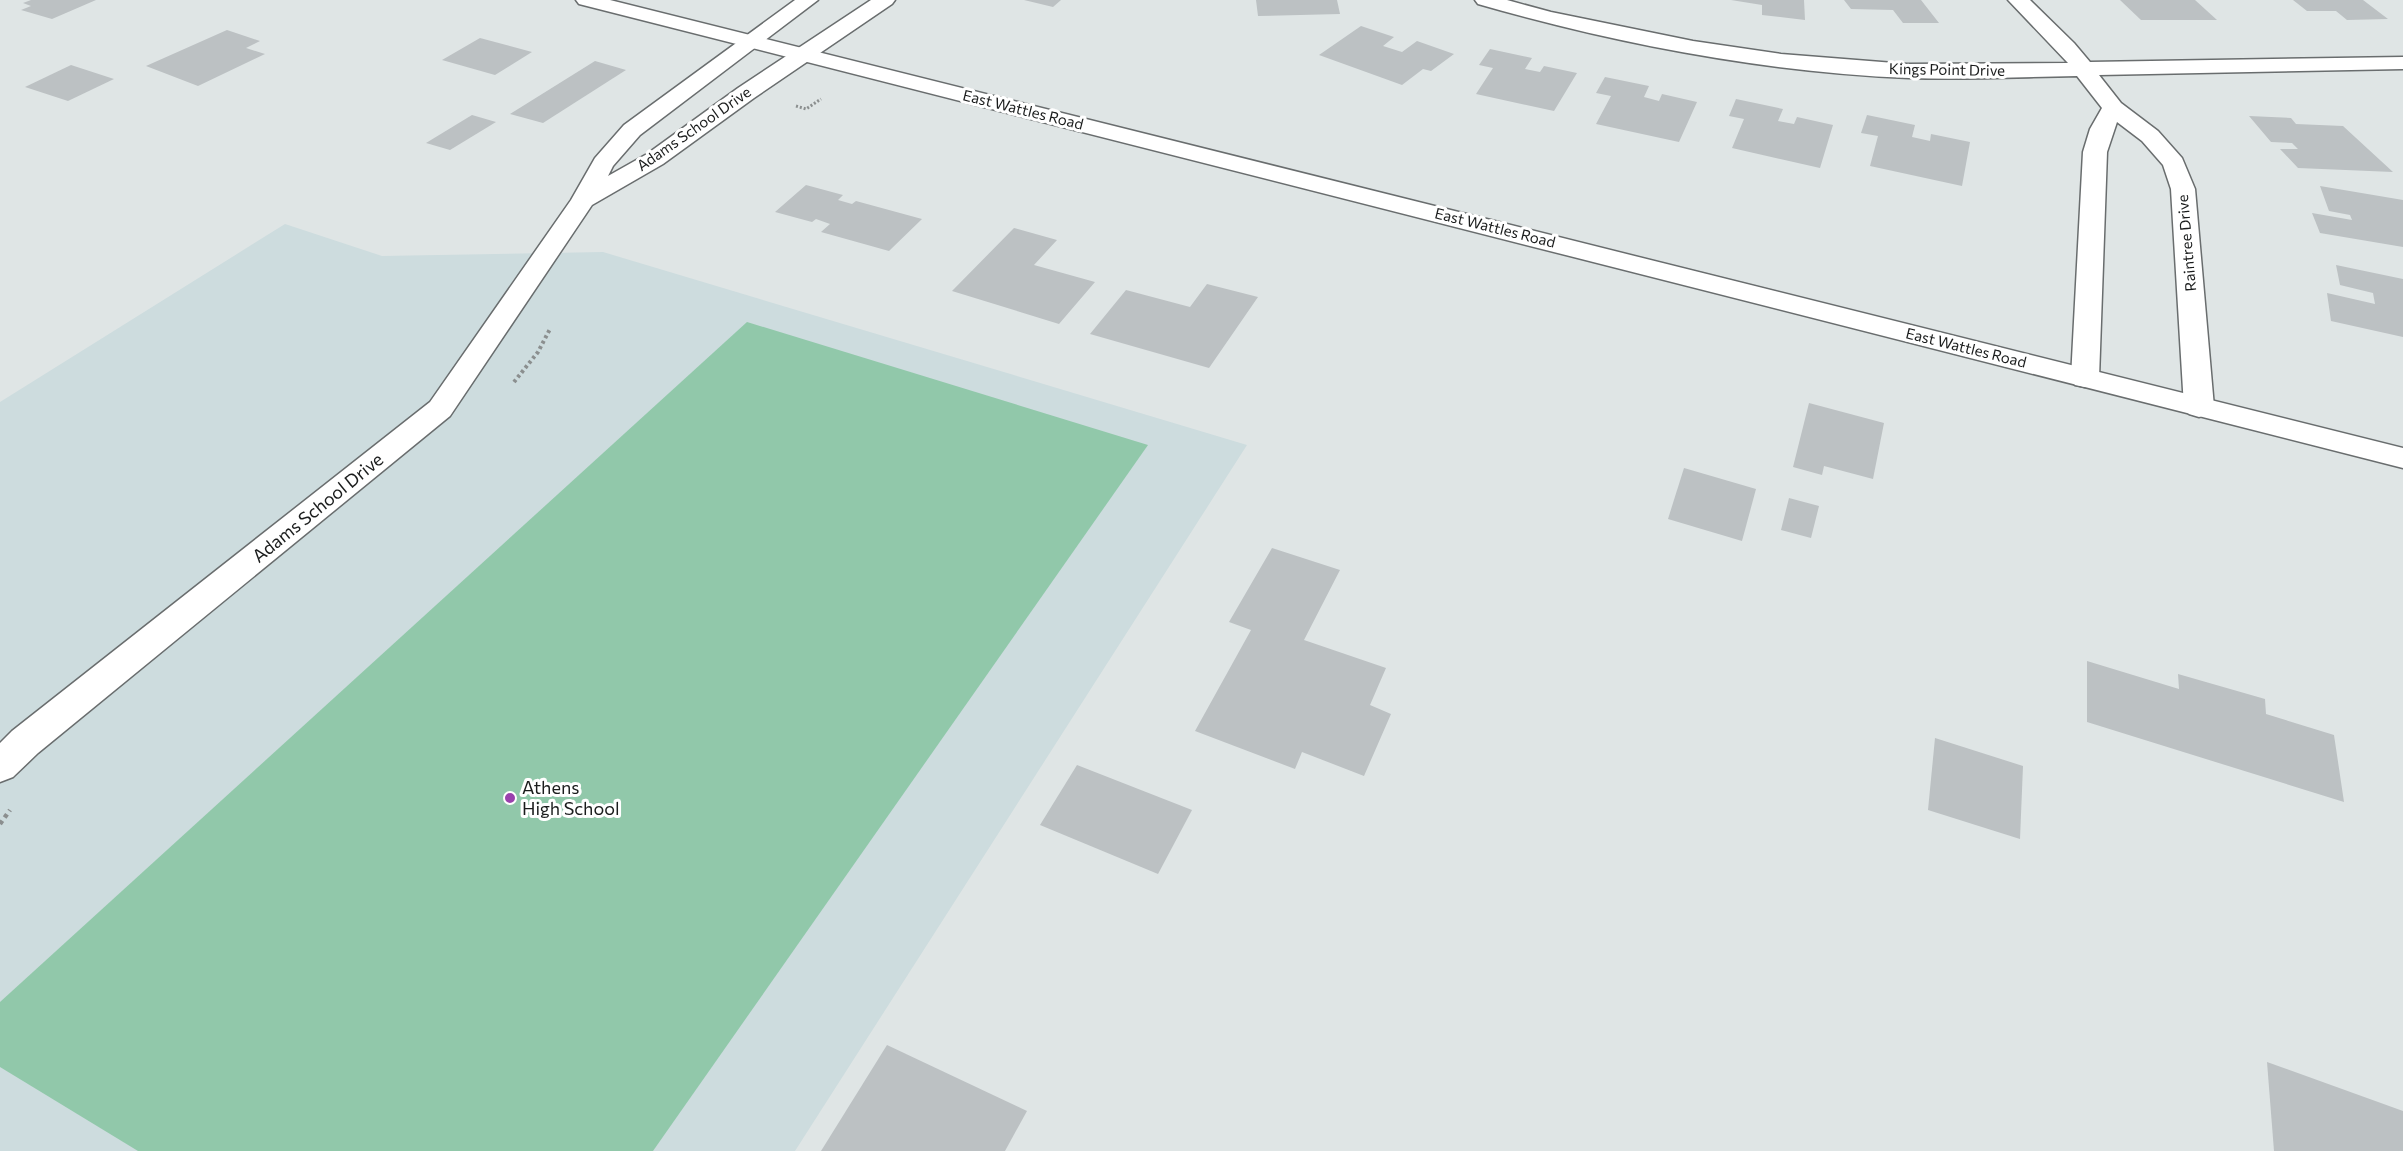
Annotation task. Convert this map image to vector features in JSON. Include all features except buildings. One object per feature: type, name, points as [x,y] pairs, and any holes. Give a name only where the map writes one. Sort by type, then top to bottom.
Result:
[{"type":"street","name":"East Wattles Road","points":[[586,0],[749,43],[2403,458]]},
{"type":"street","name":"Adams School Drive","points":[[0,766],[25,742],[440,409],[583,201],[603,163],[632,130],[808,0]]},
{"type":"street","name":"Adams School Drive","points":[[583,201],[655,159],[746,93],[885,0]]},
{"type":"street","name":"Raintree Drive","points":[[2018,0],[2067,47],[2113,108],[2150,136],[2174,163],[2183,189],[2199,407]]},
{"type":"street","name":"Kings Point Drive","points":[[1491,3],[1548,18],[1664,42],[1781,60],[1907,71],[1969,72],[2309,63],[2403,63]]},
{"type":"street","points":[[2085,378],[2095,152],[2102,129],[2113,108]]},
{"type":"shaded area","name":"Athens High School","points":[[285,224],[382,256],[603,252],[1247,445],[795,1151],[0,1151],[0,402]]},
{"type":"green space","points":[[747,322],[1148,445],[653,1151],[138,1151],[0,1067],[0,1002]]},
{"type":"place","name":"Athens High School","points":[[510,798]]}]
